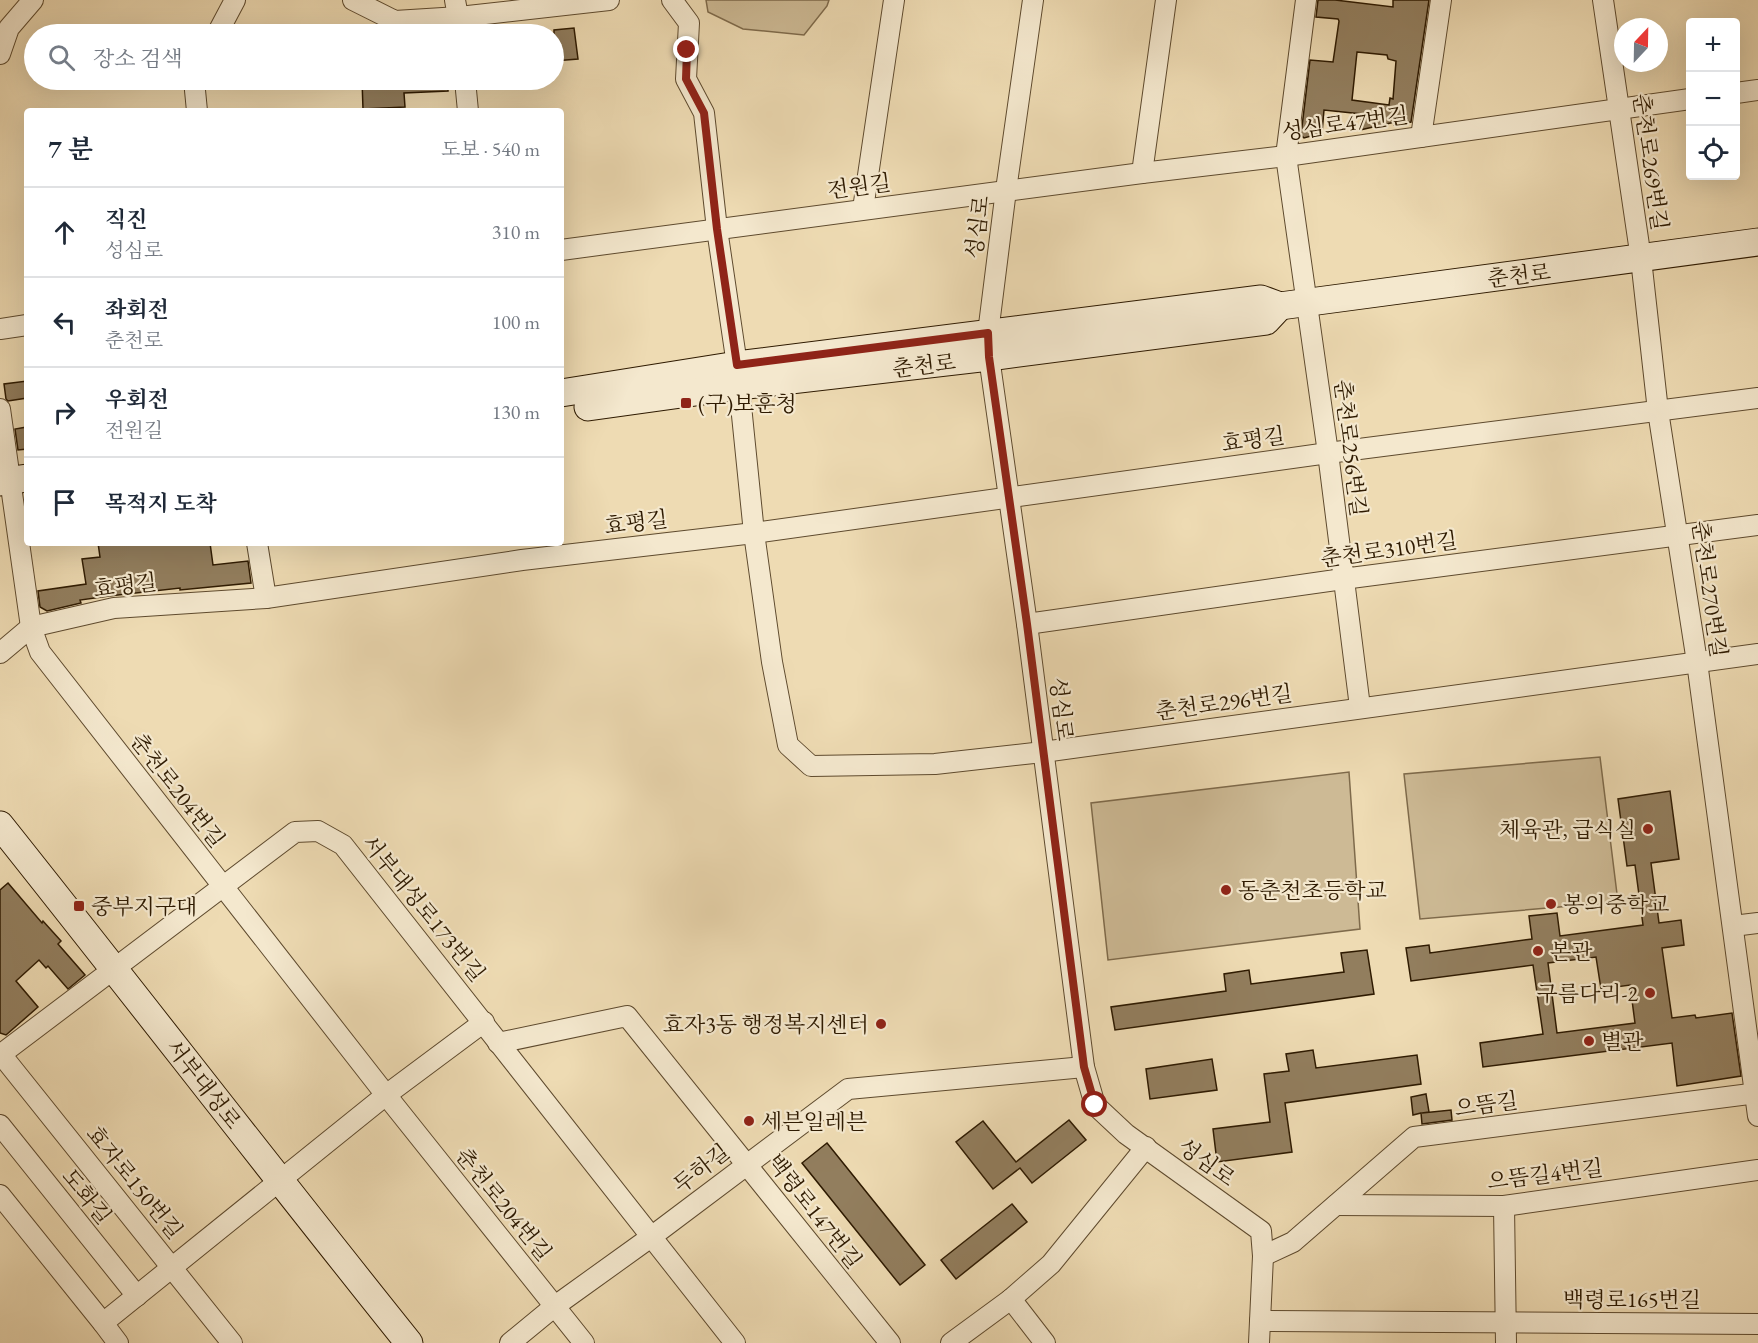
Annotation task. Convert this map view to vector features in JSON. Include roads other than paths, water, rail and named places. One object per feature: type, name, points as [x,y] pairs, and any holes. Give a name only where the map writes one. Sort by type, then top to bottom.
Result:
[{"type":"street","points":[[0,54],[9,28],[33,0]]},
{"type":"street","points":[[222,24],[235,0]]},
{"type":"street","points":[[353,0],[395,21],[458,17],[609,0]]},
{"type":"street","points":[[672,0],[689,23],[686,79],[704,113],[717,229],[738,375],[754,533]]},
{"type":"street","points":[[863,210],[894,0]]},
{"type":"street","name":"성심로","points":[[1033,0],[1006,190],[989,345],[1084,1067],[1095,1105],[1126,1134],[1262,1231],[1259,1343]]},
{"type":"street","points":[[1142,172],[1166,0]]},
{"type":"street","name":"춘천로256번길","points":[[1306,0],[1286,156],[1328,453],[1360,707]]},
{"type":"street","points":[[1421,137],[1441,0]]},
{"type":"street","name":"춘천로269번길","points":[[1603,0],[1641,259]]},
{"type":"street","points":[[195,90],[197,108]]},
{"type":"street","points":[[466,90],[468,108]]},
{"type":"street","points":[[1740,92],[1758,90]]},
{"type":"street","name":"성심로47번길","points":[[1006,190],[1286,156],[1686,100]]},
{"type":"street","name":"전원길","points":[[564,250],[1006,190]]},
{"type":"street","name":"춘천로","points":[[564,393],[738,375],[989,345],[1261,299],[1280,306],[1758,242]]},
{"type":"street","name":"춘천로270번길","points":[[1641,259],[1658,411],[1697,662],[1758,1116]]},
{"type":"street","points":[[0,329],[24,325]]},
{"type":"street","name":"춘천로","points":[[564,410],[738,375]]},
{"type":"street","name":"효평길","points":[[0,653],[31,627],[114,608],[266,598],[521,551],[754,533],[1328,453],[1758,398]]},
{"type":"street","name":"춘천로204번길","points":[[0,410],[12,480],[31,627],[40,652],[386,1095],[584,1343]]},
{"type":"street","name":"춘천로310번길","points":[[1027,624],[1343,579],[1758,525]]},
{"type":"street","name":"춘천로296번길","points":[[754,533],[772,662],[788,745],[811,766],[935,764],[1043,752],[1758,654]]},
{"type":"street","points":[[257,546],[266,598]]},
{"type":"street","name":"서부대성로","points":[[0,825],[409,1343]]},
{"type":"street","name":"서부대성로173번길","points":[[114,968],[295,832],[318,831],[343,845],[735,1343]]},
{"type":"street","points":[[1732,926],[1758,923]]},
{"type":"street","points":[[0,1054],[114,968]]},
{"type":"street","name":"백령로147번길","points":[[498,1043],[627,1016],[890,1343]]},
{"type":"street","points":[[103,1323],[386,1095],[484,1022]]},
{"type":"street","name":"효자로150번길","points":[[0,1054],[232,1343]]},
{"type":"street","name":"두하길","points":[[510,1343],[555,1306],[848,1089],[1084,1067]]},
{"type":"street","name":"으뜸길","points":[[1263,1256],[1293,1242],[1414,1137],[1756,1093]]},
{"type":"street","name":"도화길","points":[[0,1125],[137,1296]]},
{"type":"street","points":[[951,1343],[1011,1299],[1051,1264],[1146,1147]]},
{"type":"street","name":"으뜸길4번길","points":[[1336,1205],[1504,1206],[1758,1170]]},
{"type":"street","points":[[0,1195],[118,1343]]},
{"type":"street","points":[[1504,1206],[1506,1343]]},
{"type":"street","points":[[1011,1299],[1045,1343]]},
{"type":"street","name":"백령로165번길","points":[[1260,1321],[1758,1324]]},
{"type":"place","name":"(구)보훈청","points":[[686,403]]},
{"type":"place","name":"체육관, 급식실","points":[[1648,829]]},
{"type":"place","name":"동춘천초등학교","points":[[1226,890]]},
{"type":"place","name":"봉의중학교","points":[[1551,904]]},
{"type":"place","name":"중부지구대","points":[[79,906]]},
{"type":"place","name":"본관","points":[[1538,951]]},
{"type":"place","name":"구름다리-2","points":[[1650,993]]},
{"type":"place","name":"효자3동 행정복지센터","points":[[881,1024]]},
{"type":"place","name":"별관","points":[[1589,1041]]},
{"type":"place","name":"세븐일레븐","points":[[749,1121]]}]
